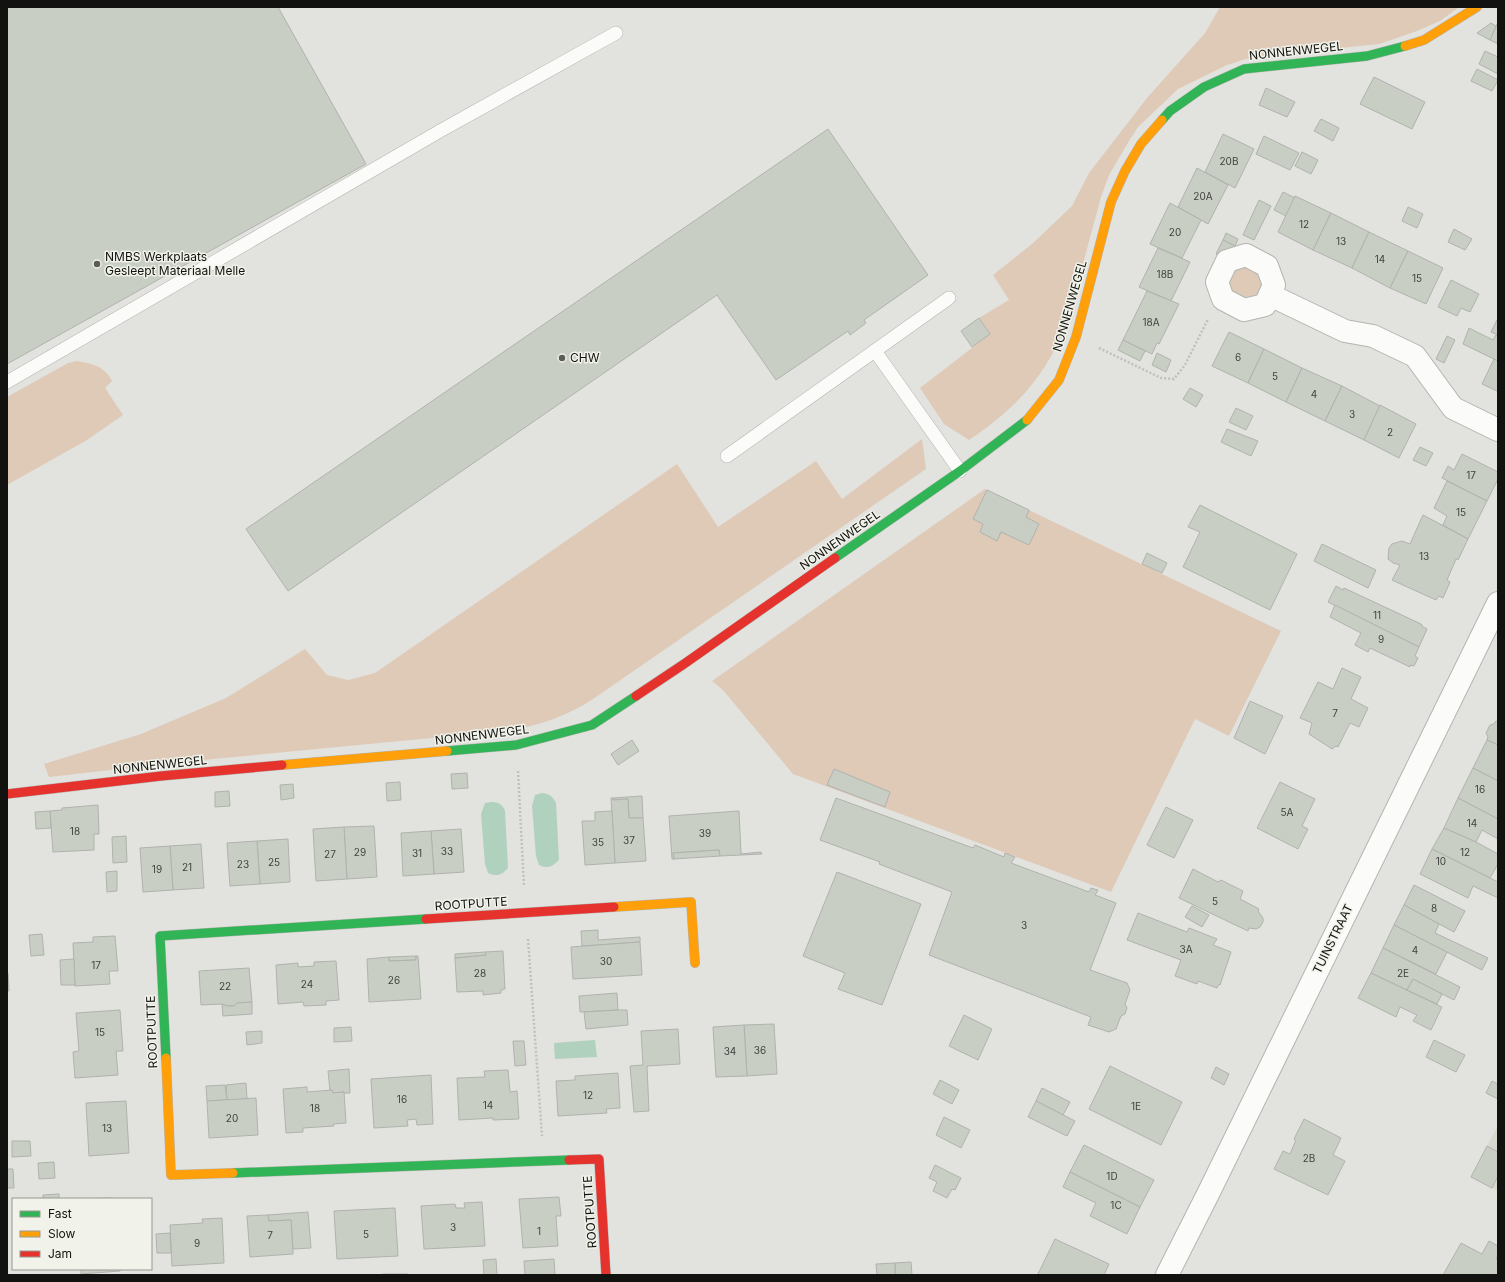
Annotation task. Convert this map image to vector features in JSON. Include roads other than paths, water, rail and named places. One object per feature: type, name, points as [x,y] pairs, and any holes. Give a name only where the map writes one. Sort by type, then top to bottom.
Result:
[{"type":"street","name":"NONNENWEGEL","points":[[7,794],[161,776],[516,745],[592,726],[684,664],[960,471],[1025,422],[1059,380],[1076,337],[1111,202],[1124,171],[1141,144],[1170,111],[1204,87],[1244,69],[1367,56],[1392,50],[1424,40],[1477,7]]},
{"type":"street","points":[[1246,255],[1267,266],[1274,285],[1270,295],[1264,306],[1244,310],[1223,299],[1217,282],[1227,261],[1246,255]]},
{"type":"street","points":[[1270,295],[1345,330],[1373,336],[1415,356],[1453,408],[1498,430]]},
{"type":"street","name":"TUINSTRAAT","points":[[1167,1275],[1493,626],[1498,603]]},
{"type":"street","name":"ROOTPUTTE","points":[[606,1275],[599,1159],[171,1174],[160,936],[690,902],[695,963]]},
{"type":"lane","points":[[7,382],[440,131],[616,33]]},
{"type":"lane","points":[[727,456],[949,298]]},
{"type":"lane","points":[[875,351],[960,471]]},
{"type":"place","name":"NMBS Werkplaats Gesleept Materiaal Melle","points":[[97,264]]},
{"type":"place","name":"CHW","points":[[562,358]]}]
